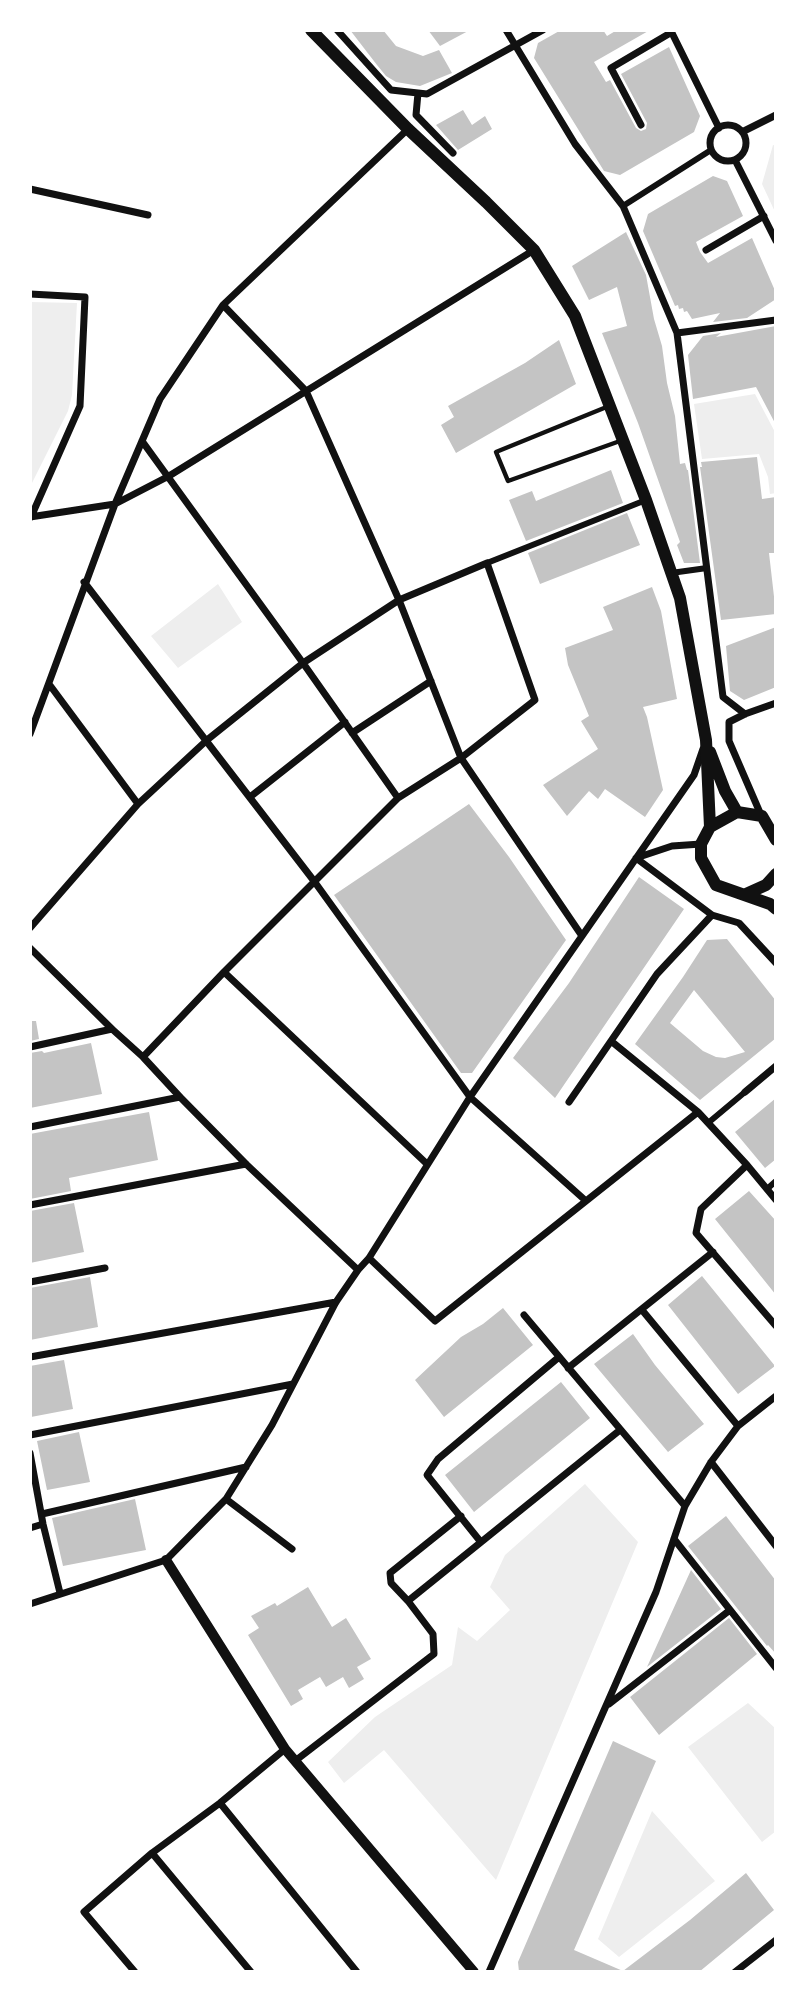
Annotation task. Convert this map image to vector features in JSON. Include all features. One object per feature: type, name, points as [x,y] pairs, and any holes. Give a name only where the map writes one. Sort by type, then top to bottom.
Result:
[{"type":"main road","points":[[311,30],[408,129],[534,250],[575,316],[646,500],[680,598],[706,740],[710,827],[701,844],[701,858],[716,886],[746,894],[776,909]]},
{"type":"main road","points":[[706,740],[725,790],[737,812]]},
{"type":"main road","points":[[710,827],[737,812],[762,816],[776,839]]},
{"type":"main road","points":[[746,894],[766,885],[776,873]]},
{"type":"street","points":[[337,30],[391,90],[427,94],[543,30]]},
{"type":"street","points":[[506,30],[580,151],[624,206],[656,272],[677,333],[723,697],[745,714]]},
{"type":"street","points":[[629,123],[640,122],[611,68],[672,31],[719,128]]},
{"type":"street","points":[[418,93],[416,115],[453,153]]},
{"type":"street","points":[[742,132],[776,115]]},
{"type":"street","points":[[733,126],[742,132],[746,145],[742,155],[729,162],[716,157],[711,150],[711,136],[719,128],[733,126]]},
{"type":"street","points":[[30,734],[114,504],[160,399],[223,305],[408,129]]},
{"type":"street","points":[[580,151],[589,146]]},
{"type":"street","points":[[624,206],[711,150]]},
{"type":"street","points":[[735,160],[776,241]]},
{"type":"street","points":[[30,189],[148,215]]},
{"type":"street","points":[[703,249],[764,216]]},
{"type":"street","points":[[30,518],[114,504],[169,476],[534,250]]},
{"type":"street","points":[[30,294],[85,296],[80,405],[30,518]]},
{"type":"street","points":[[223,305],[306,391],[399,600],[461,758],[583,936]]},
{"type":"street","points":[[677,333],[776,320]]},
{"type":"street","points":[[142,440],[398,798]]},
{"type":"street","points":[[30,928],[138,804],[207,740],[303,663],[399,600],[646,500]]},
{"type":"street","points":[[143,1057],[398,798],[461,758],[536,700],[487,563]]},
{"type":"street","points":[[671,573],[707,569]]},
{"type":"street","points":[[84,582],[314,881],[470,1097],[586,1201]]},
{"type":"street","points":[[352,733],[431,681]]},
{"type":"street","points":[[49,684],[138,804]]},
{"type":"street","points":[[762,816],[729,741],[729,722],[776,703]]},
{"type":"street","points":[[250,797],[345,722]]},
{"type":"street","points":[[30,1604],[166,1560],[226,1499],[272,1425],[336,1302],[369,1258],[470,1097],[694,775],[706,740]]},
{"type":"street","points":[[636,858],[672,846],[701,844]]},
{"type":"street","points":[[636,858],[712,915],[739,923],[776,963]]},
{"type":"street","points":[[569,1102],[657,974],[712,915]]},
{"type":"street","points":[[30,948],[143,1057],[246,1164],[358,1270]]},
{"type":"street","points":[[224,972],[427,1164]]},
{"type":"street","points":[[30,1047],[112,1029]]},
{"type":"street","points":[[611,1041],[698,1112],[776,1200]]},
{"type":"street","points":[[708,1123],[776,1066]]},
{"type":"street","points":[[30,1127],[180,1097]]},
{"type":"street","points":[[369,1258],[435,1321],[698,1112]]},
{"type":"street","points":[[30,1205],[246,1164]]},
{"type":"street","points":[[747,1165],[701,1209],[695,1233],[776,1326]]},
{"type":"street","points":[[767,1189],[776,1181]]},
{"type":"street","points":[[568,1368],[713,1252]]},
{"type":"street","points":[[30,1282],[105,1268]]},
{"type":"street","points":[[30,1356],[336,1302]]},
{"type":"street","points":[[642,1310],[738,1426]]},
{"type":"street","points":[[524,1315],[685,1506]]},
{"type":"street","points":[[481,1541],[427,1475],[438,1459],[559,1357]]},
{"type":"street","points":[[30,1435],[293,1384]]},
{"type":"street","points":[[489,1972],[656,1592],[685,1506],[711,1462],[738,1426],[776,1396]]},
{"type":"street","points":[[408,1601],[620,1430]]},
{"type":"street","points":[[30,1453],[34,1500],[41,1514],[60,1593]]},
{"type":"street","points":[[711,1462],[776,1546]]},
{"type":"street","points":[[41,1514],[246,1467]]},
{"type":"street","points":[[226,1499],[292,1549]]},
{"type":"street","points":[[295,1761],[434,1654],[433,1634],[391,1583],[390,1573],[461,1516]]},
{"type":"street","points":[[30,1528],[43,1524]]},
{"type":"street","points":[[674,1539],[776,1668]]},
{"type":"street","points":[[166,1560],[285,1749],[474,1972]]},
{"type":"street","points":[[606,1706],[730,1610]]},
{"type":"street","points":[[135,1972],[84,1912],[152,1853],[220,1803],[285,1749]]},
{"type":"street","points":[[220,1803],[357,1972]]},
{"type":"street","points":[[152,1853],[251,1972]]},
{"type":"street","points":[[735,1972],[776,1940]]},
{"type":"lane","points":[[610,405],[496,452],[508,481],[623,440]]},
{"type":"shaded area","points":[[773,145],[776,146],[776,214],[762,184]]},
{"type":"shaded area","points":[[30,302],[77,303],[72,395],[68,411],[30,487]]},
{"type":"shaded area","points":[[755,394],[776,434],[776,493],[770,494],[768,477],[759,454],[702,459],[694,404]]},
{"type":"shaded area","points":[[218,584],[242,622],[178,668],[151,636]]},
{"type":"shaded area","points":[[585,1484],[638,1542],[496,1880],[384,1750],[344,1783],[328,1762],[375,1717],[452,1665],[458,1627],[477,1641],[510,1610],[490,1587],[505,1555]]},
{"type":"shaded area","points":[[748,1703],[776,1729],[776,1831],[762,1842],[688,1747]]},
{"type":"shaded area","points":[[652,1811],[715,1881],[619,1957],[598,1939]]},
{"type":"building","points":[[350,30],[383,30],[396,46],[423,56],[439,50],[452,73],[420,86],[396,82],[386,76]]},
{"type":"building","points":[[428,30],[470,30],[440,46]]},
{"type":"building","points":[[561,30],[603,30],[607,36],[617,30],[650,30],[594,62],[606,82],[610,80],[636,128],[641,131],[646,129],[647,123],[621,74],[669,47],[700,116],[694,132],[620,175],[604,171],[534,58],[538,43]]},
{"type":"building","points":[[463,110],[472,125],[485,116],[492,129],[458,150],[436,125]]},
{"type":"building","points":[[713,176],[727,181],[743,216],[696,242],[700,252],[708,263],[752,238],[776,293],[776,299],[747,318],[713,322],[720,313],[692,319],[687,311],[675,306],[643,231],[648,214]]},
{"type":"building","points":[[626,232],[646,275],[662,346],[675,416],[680,464],[685,463],[688,470],[700,563],[684,563],[677,545],[680,542],[638,423],[602,333],[627,326],[617,287],[589,300],[572,266]]},
{"type":"building","points":[[776,326],[776,425],[756,387],[693,399],[688,355],[703,336],[721,333],[716,337]]},
{"type":"building","points":[[559,340],[576,384],[456,453],[441,425],[454,417],[448,406],[525,363]]},
{"type":"building","points":[[757,457],[762,499],[776,497],[776,553],[769,553],[776,614],[721,620],[701,462]]},
{"type":"building","points":[[611,470],[623,503],[526,541],[509,500],[532,491],[536,501]]},
{"type":"building","points":[[627,513],[640,545],[540,584],[528,553]]},
{"type":"building","points":[[652,587],[661,611],[677,699],[643,707],[663,790],[645,817],[605,789],[598,799],[589,791],[567,816],[543,785],[598,749],[581,721],[589,716],[568,665],[565,648],[613,630],[603,607]]},
{"type":"building","points":[[776,627],[776,687],[744,700],[730,691],[726,646]]},
{"type":"building","points":[[469,804],[566,940],[472,1073],[461,1073],[334,895]]},
{"type":"building","points":[[639,877],[684,909],[555,1098],[513,1058],[569,983]]},
{"type":"building","points":[[727,939],[776,1001],[776,1038],[700,1100],[635,1044],[707,940]],"holes":[[[694,990],[745,1052],[725,1058],[716,1057],[703,1051],[670,1023]]]},
{"type":"building","points":[[30,1021],[36,1021],[39,1039],[30,1041]]},
{"type":"building","points":[[91,1043],[102,1094],[30,1108],[30,1053],[44,1053]]},
{"type":"building","points":[[776,1098],[776,1159],[765,1168],[735,1132]]},
{"type":"building","points":[[149,1112],[158,1160],[69,1178],[71,1191],[30,1199],[30,1134]]},
{"type":"building","points":[[749,1191],[776,1221],[776,1295],[715,1219]]},
{"type":"building","points":[[74,1203],[84,1252],[30,1263],[30,1211]]},
{"type":"building","points":[[702,1276],[775,1366],[738,1394],[668,1305]]},
{"type":"building","points":[[90,1277],[98,1327],[30,1340],[30,1288]]},
{"type":"building","points":[[503,1308],[533,1345],[444,1417],[415,1380],[461,1337]]},
{"type":"building","points":[[633,1334],[704,1424],[668,1452],[594,1364]]},
{"type":"building","points":[[64,1360],[73,1409],[31,1417],[30,1366]]},
{"type":"building","points":[[561,1382],[590,1418],[474,1512],[445,1475]]},
{"type":"building","points":[[79,1432],[90,1482],[47,1490],[37,1441]]},
{"type":"building","points":[[135,1499],[146,1550],[63,1566],[52,1518]]},
{"type":"building","points":[[726,1516],[776,1581],[776,1654],[688,1546]]},
{"type":"building","points":[[691,1570],[721,1609],[647,1667]]},
{"type":"building","points":[[308,1587],[332,1627],[346,1618],[371,1659],[357,1667],[364,1679],[349,1688],[343,1677],[326,1687],[320,1677],[298,1690],[303,1699],[291,1706],[248,1635],[259,1628],[251,1616],[275,1603],[277,1606]]},
{"type":"building","points":[[729,1618],[757,1654],[659,1735],[630,1697]]},
{"type":"building","points":[[613,1741],[656,1761],[574,1950],[623,1971],[746,1873],[774,1910],[699,1972],[519,1972],[518,1962]]}]
